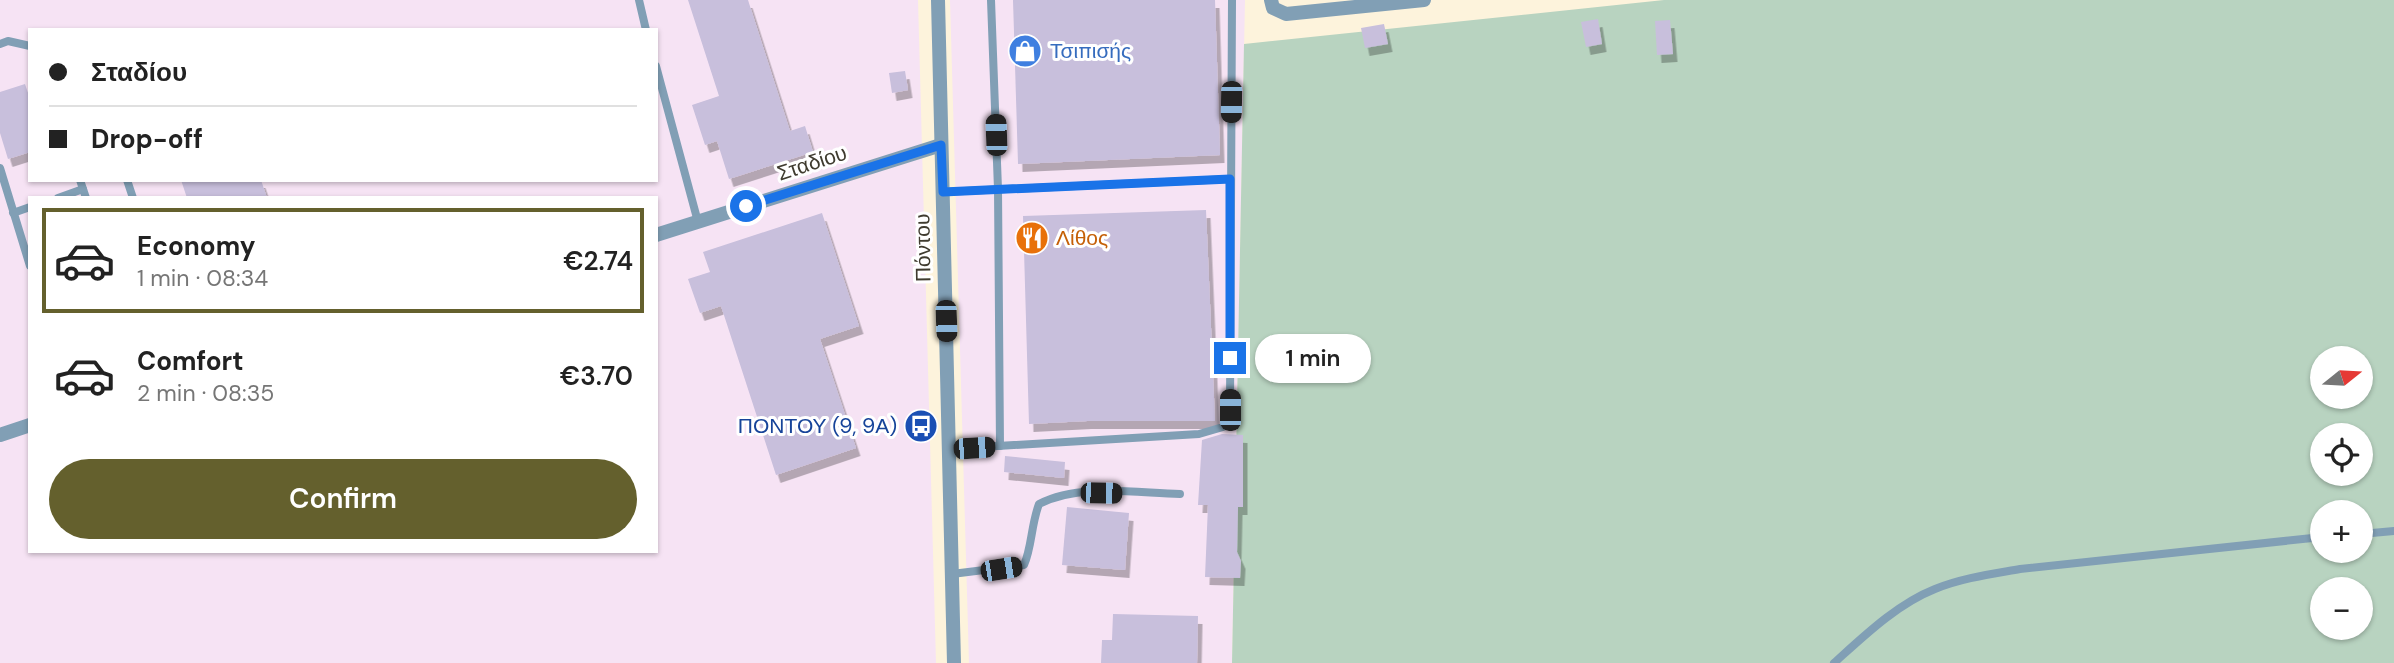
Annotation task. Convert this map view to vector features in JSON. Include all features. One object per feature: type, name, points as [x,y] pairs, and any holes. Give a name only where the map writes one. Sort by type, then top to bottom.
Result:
[{"type":"street","name":"Πόντου","points":[[938,0],[954,663]]},
{"type":"street","points":[[1271,0],[1273,8],[1286,14],[1424,0]]},
{"type":"street","name":"Σταδίου","points":[[658,234],[941,145]]},
{"type":"street","points":[[0,435],[28,426]]},
{"type":"lane","points":[[639,0],[646,28]]},
{"type":"lane","points":[[991,0],[998,189],[1000,446]]},
{"type":"lane","points":[[948,449],[1199,434],[1223,427],[1230,410],[1233,0]]},
{"type":"lane","points":[[0,44],[8,41],[28,46]]},
{"type":"lane","points":[[658,73],[698,222]]},
{"type":"lane","points":[[0,168],[28,260]]},
{"type":"lane","points":[[943,192],[1230,179]]},
{"type":"lane","points":[[64,196],[83,189]]},
{"type":"lane","points":[[13,213],[28,208]]},
{"type":"lane","points":[[952,574],[1024,565],[1030,553],[1030,528],[1039,504],[1049,499],[1074,493],[1180,494]]},
{"type":"lane","points":[[2373,533],[2394,531]]},
{"type":"lane","points":[[1834,663],[1868,632],[1910,602],[1934,589],[1975,577],[2020,569],[2310,538]]},
{"type":"shaded area","points":[[0,0],[918,0],[936,663],[0,663]]},
{"type":"shaded area","points":[[950,0],[1245,0],[1232,663],[969,663]]},
{"type":"green space","points":[[1664,0],[2394,0],[2394,663],[1232,663],[1244,44]]},
{"type":"building","points":[[688,0],[748,0],[790,131],[805,126],[813,152],[729,179],[717,141],[705,145],[692,105],[719,96]]},
{"type":"building","points":[[1013,0],[1215,0],[1220,155],[1018,164]]},
{"type":"building","points":[[1598,19],[1602,44],[1586,47],[1581,22]]},
{"type":"building","points":[[1670,20],[1673,54],[1657,55],[1655,21]]},
{"type":"building","points":[[1384,24],[1388,44],[1365,48],[1361,28]]},
{"type":"building","points":[[905,71],[908,90],[892,93],[889,73]]},
{"type":"building","points":[[25,84],[28,93],[28,153],[8,159],[0,133],[0,92]]},
{"type":"building","points":[[182,182],[262,182],[266,196],[186,196]]},
{"type":"building","points":[[1206,210],[1215,421],[1029,424],[1023,216]]},
{"type":"building","points":[[822,213],[859,326],[820,339],[856,448],[776,475],[721,306],[700,313],[688,279],[710,272],[703,252]]},
{"type":"building","points":[[1222,434],[1243,435],[1243,507],[1238,507],[1237,552],[1241,561],[1240,578],[1205,577],[1208,505],[1198,505],[1202,440]]},
{"type":"building","points":[[1005,456],[1065,462],[1064,478],[1004,472]]},
{"type":"building","points":[[1067,507],[1129,513],[1125,570],[1062,565]]},
{"type":"building","points":[[1113,614],[1198,616],[1197,663],[1101,663],[1102,640],[1112,640]]},
{"type":"place","name":"Τσιπισής","points":[[1025,51]]},
{"type":"place","name":"Λίθος","points":[[1032,238]]},
{"type":"place","name":"ΠΟΝΤΟΥ (9, 9Α)","points":[[921,426]]},
{"type":"route","points":[[746,206],[941,145],[943,192],[1230,179],[1230,358]]}]
